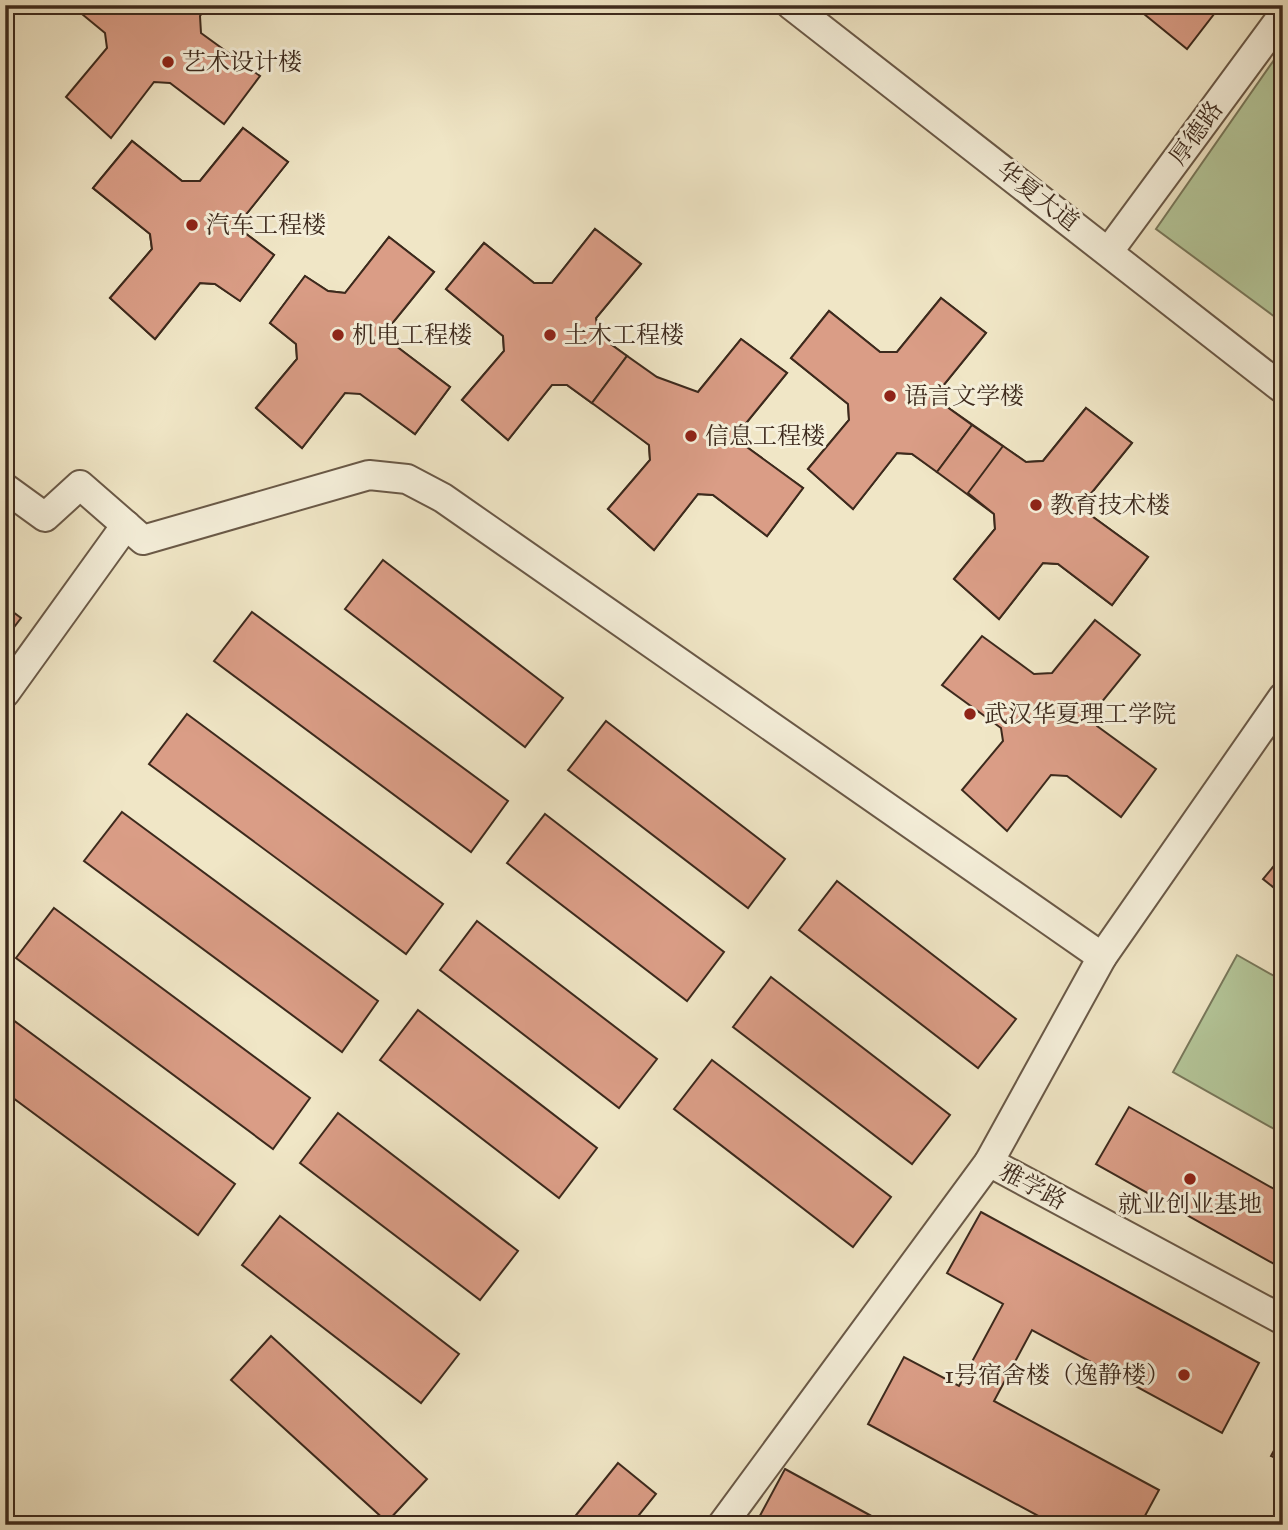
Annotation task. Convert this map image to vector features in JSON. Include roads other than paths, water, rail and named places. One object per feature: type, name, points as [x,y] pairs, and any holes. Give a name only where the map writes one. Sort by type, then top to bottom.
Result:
[{"type":"street","name":"华夏大道","points":[[791,5],[1283,389]]},
{"type":"street","name":"厚德路","points":[[1109,251],[1283,15]]},
{"type":"street","points":[[5,488],[45,517],[80,485],[143,540],[369,475],[407,479],[443,498],[1102,957]]},
{"type":"street","points":[[5,693],[126,525]]},
{"type":"street","name":"雅学路","points":[[1283,696],[1102,957],[989,1162],[1283,1320]]},
{"type":"street","points":[[722,1525],[989,1162]]},
{"type":"place","name":"艺术设计楼","points":[[168,62]]},
{"type":"place","name":"汽车工程楼","points":[[192,225]]},
{"type":"place","name":"机电工程楼","points":[[338,335]]},
{"type":"place","name":"土木工程楼","points":[[550,335]]},
{"type":"place","name":"语言文学楼","points":[[890,396]]},
{"type":"place","name":"信息工程楼","points":[[691,436]]},
{"type":"place","name":"教育技术楼","points":[[1036,505]]},
{"type":"place","name":"武汉华夏理工学院","points":[[970,714]]},
{"type":"place","name":"就业创业基地","points":[[1190,1179]]},
{"type":"place","name":"1号宿舍楼（逸静楼）","points":[[1184,1375]]}]
